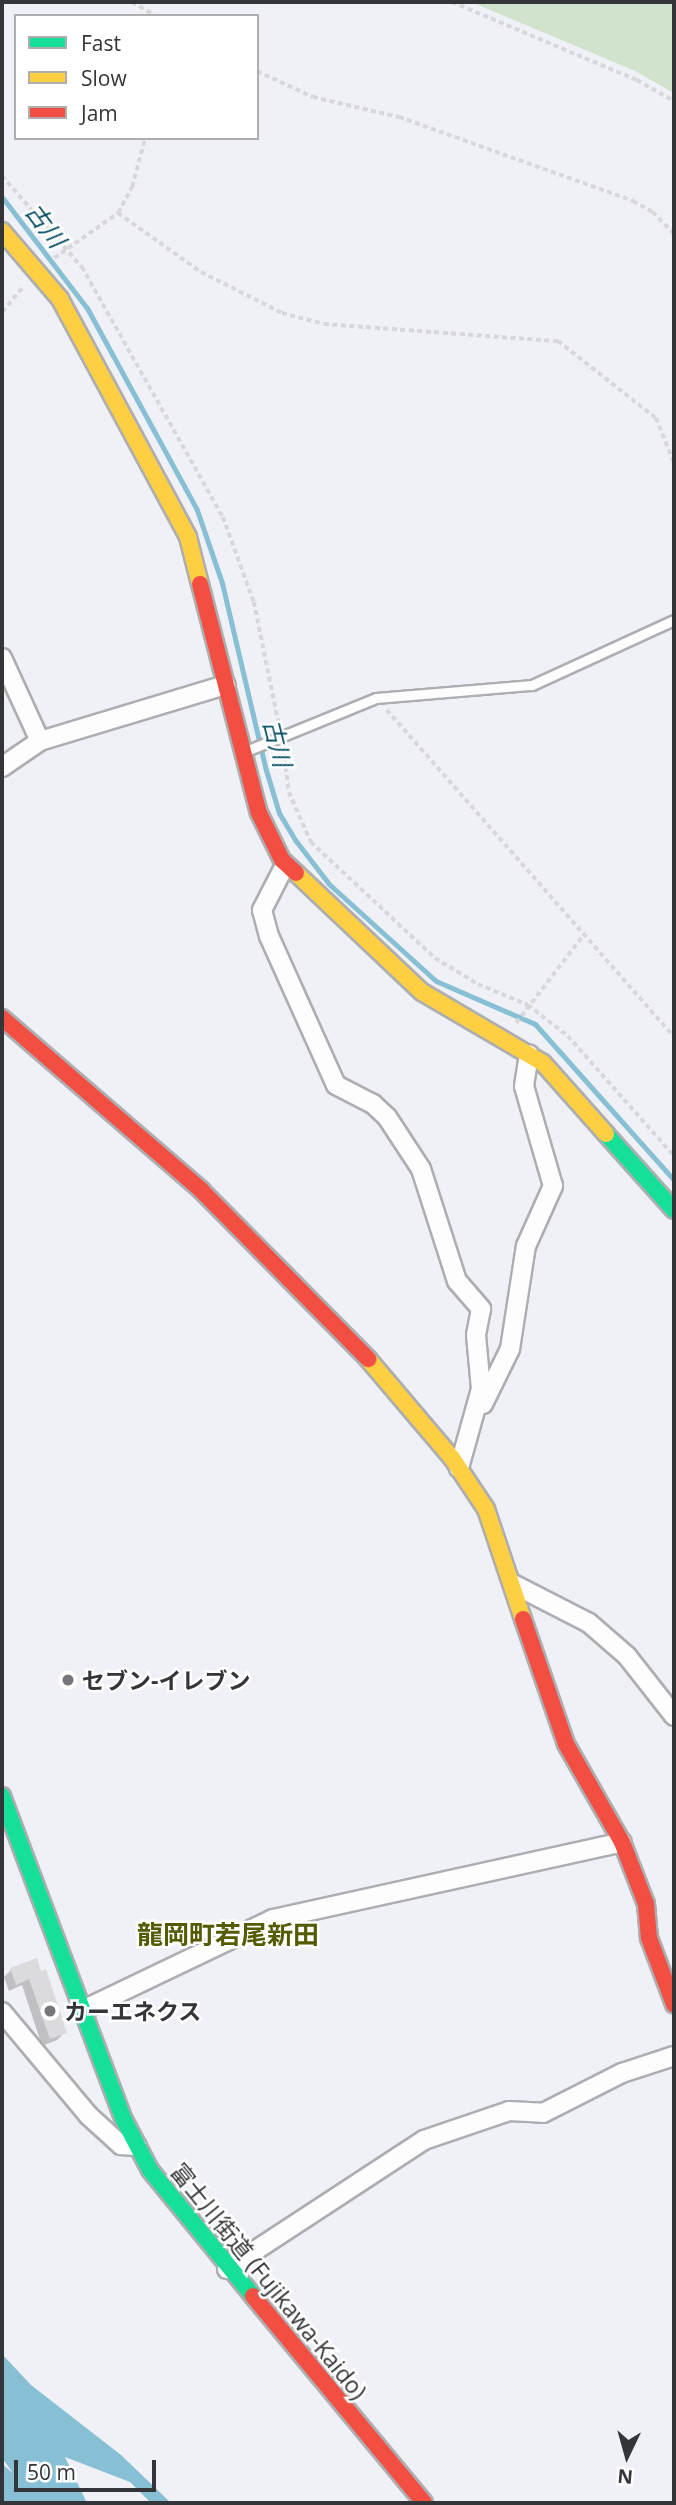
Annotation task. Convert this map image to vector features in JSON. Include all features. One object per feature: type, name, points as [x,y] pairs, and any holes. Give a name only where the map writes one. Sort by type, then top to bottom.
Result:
[{"type":"street","points":[[2,230],[60,299],[170,499],[197,567],[266,831],[294,875],[436,1003],[529,1055],[565,1084],[674,1210]]},
{"type":"street","points":[[2,658],[40,741]]},
{"type":"street","points":[[2,767],[40,741],[226,685]]},
{"type":"street","points":[[282,871],[262,910],[274,949],[336,1085],[373,1104],[387,1117],[421,1169],[457,1281],[481,1309],[476,1335],[481,1389],[473,1427]]},
{"type":"street","points":[[2,1018],[201,1190],[390,1382],[459,1468],[486,1509],[513,1584],[528,1641],[566,1744],[622,1842],[646,1904],[656,1960],[674,2004]]},
{"type":"street","points":[[459,1468],[473,1427],[510,1349],[526,1246],[553,1186],[524,1086],[529,1055]]},
{"type":"street","points":[[513,1584],[589,1623],[627,1656],[674,1716]]},
{"type":"street","name":"富士川街道 (Fujikawa-Kaido)","points":[[2,1796],[81,2011],[137,2147],[165,2193],[424,2503]]},
{"type":"street","points":[[81,2011],[272,1919],[622,1842]]},
{"type":"street","points":[[2,2012],[88,2115],[121,2145],[137,2147]]},
{"type":"street","points":[[227,2269],[424,2140],[509,2111],[543,2113],[622,2073],[674,2056]]},
{"type":"lane","points":[[246,751],[273,743],[376,698],[532,685],[674,620]]},
{"type":"path","points":[[132,2],[153,14]]},
{"type":"path","points":[[452,2],[637,80],[674,102]]},
{"type":"path","points":[[259,72],[313,97],[399,117],[633,201],[653,212],[674,234]]},
{"type":"path","points":[[62,250],[118,213],[144,140]]},
{"type":"path","points":[[2,176],[66,246],[115,323],[223,517],[254,602],[282,738],[289,792],[311,842],[435,958],[478,984],[528,1005],[568,1037],[674,1156]]},
{"type":"path","points":[[118,213],[201,272],[282,313],[324,324],[558,341],[656,418],[674,462]]},
{"type":"path","points":[[2,312],[29,280]]},
{"type":"path","points":[[376,698],[674,1037]]},
{"type":"path","points":[[523,1012],[585,933]]},
{"type":"green space","points":[[471,2],[674,2],[674,93],[635,71]]},
{"type":"water","points":[[2,2354],[31,2385],[121,2455],[171,2503],[151,2503],[130,2482],[65,2457],[87,2503],[2,2503],[2,2464],[13,2473],[2,2458]]},
{"type":"building","points":[[37,1958],[41,1971],[46,1969],[67,2033],[50,2039],[29,1979],[16,1985],[10,1968]]},
{"type":"waterway","name":"古川","points":[[2,197],[87,308],[197,510],[222,583],[266,770],[279,813],[296,841],[329,884],[436,981],[535,1024],[674,1180]]},
{"type":"traffic: fast","points":[[606,1134],[674,1210]]},
{"type":"traffic: fast","points":[[2,1796],[124,2120],[150,2170],[253,2296]]},
{"type":"traffic: slow","points":[[2,231],[60,299],[188,537],[200,584]]},
{"type":"traffic: slow","points":[[296,873],[422,992],[543,1063],[606,1134]]},
{"type":"traffic: slow","points":[[368,1359],[452,1458],[486,1509],[523,1619]]},
{"type":"traffic: jam","points":[[200,584],[259,813],[282,860],[296,873]]},
{"type":"traffic: jam","points":[[2,1018],[201,1190],[368,1359]]},
{"type":"traffic: jam","points":[[523,1619],[566,1744],[622,1842],[646,1904],[649,1938],[674,2004]]},
{"type":"traffic: jam","points":[[253,2296],[424,2503]]},
{"type":"place","name":"セブン-イレブン","points":[[68,1680]]},
{"type":"place","name":"カーエネクス","points":[[50,2011]]},
{"type":"district","name":"龍岡町若尾新田","points":[[228,1935]]}]
